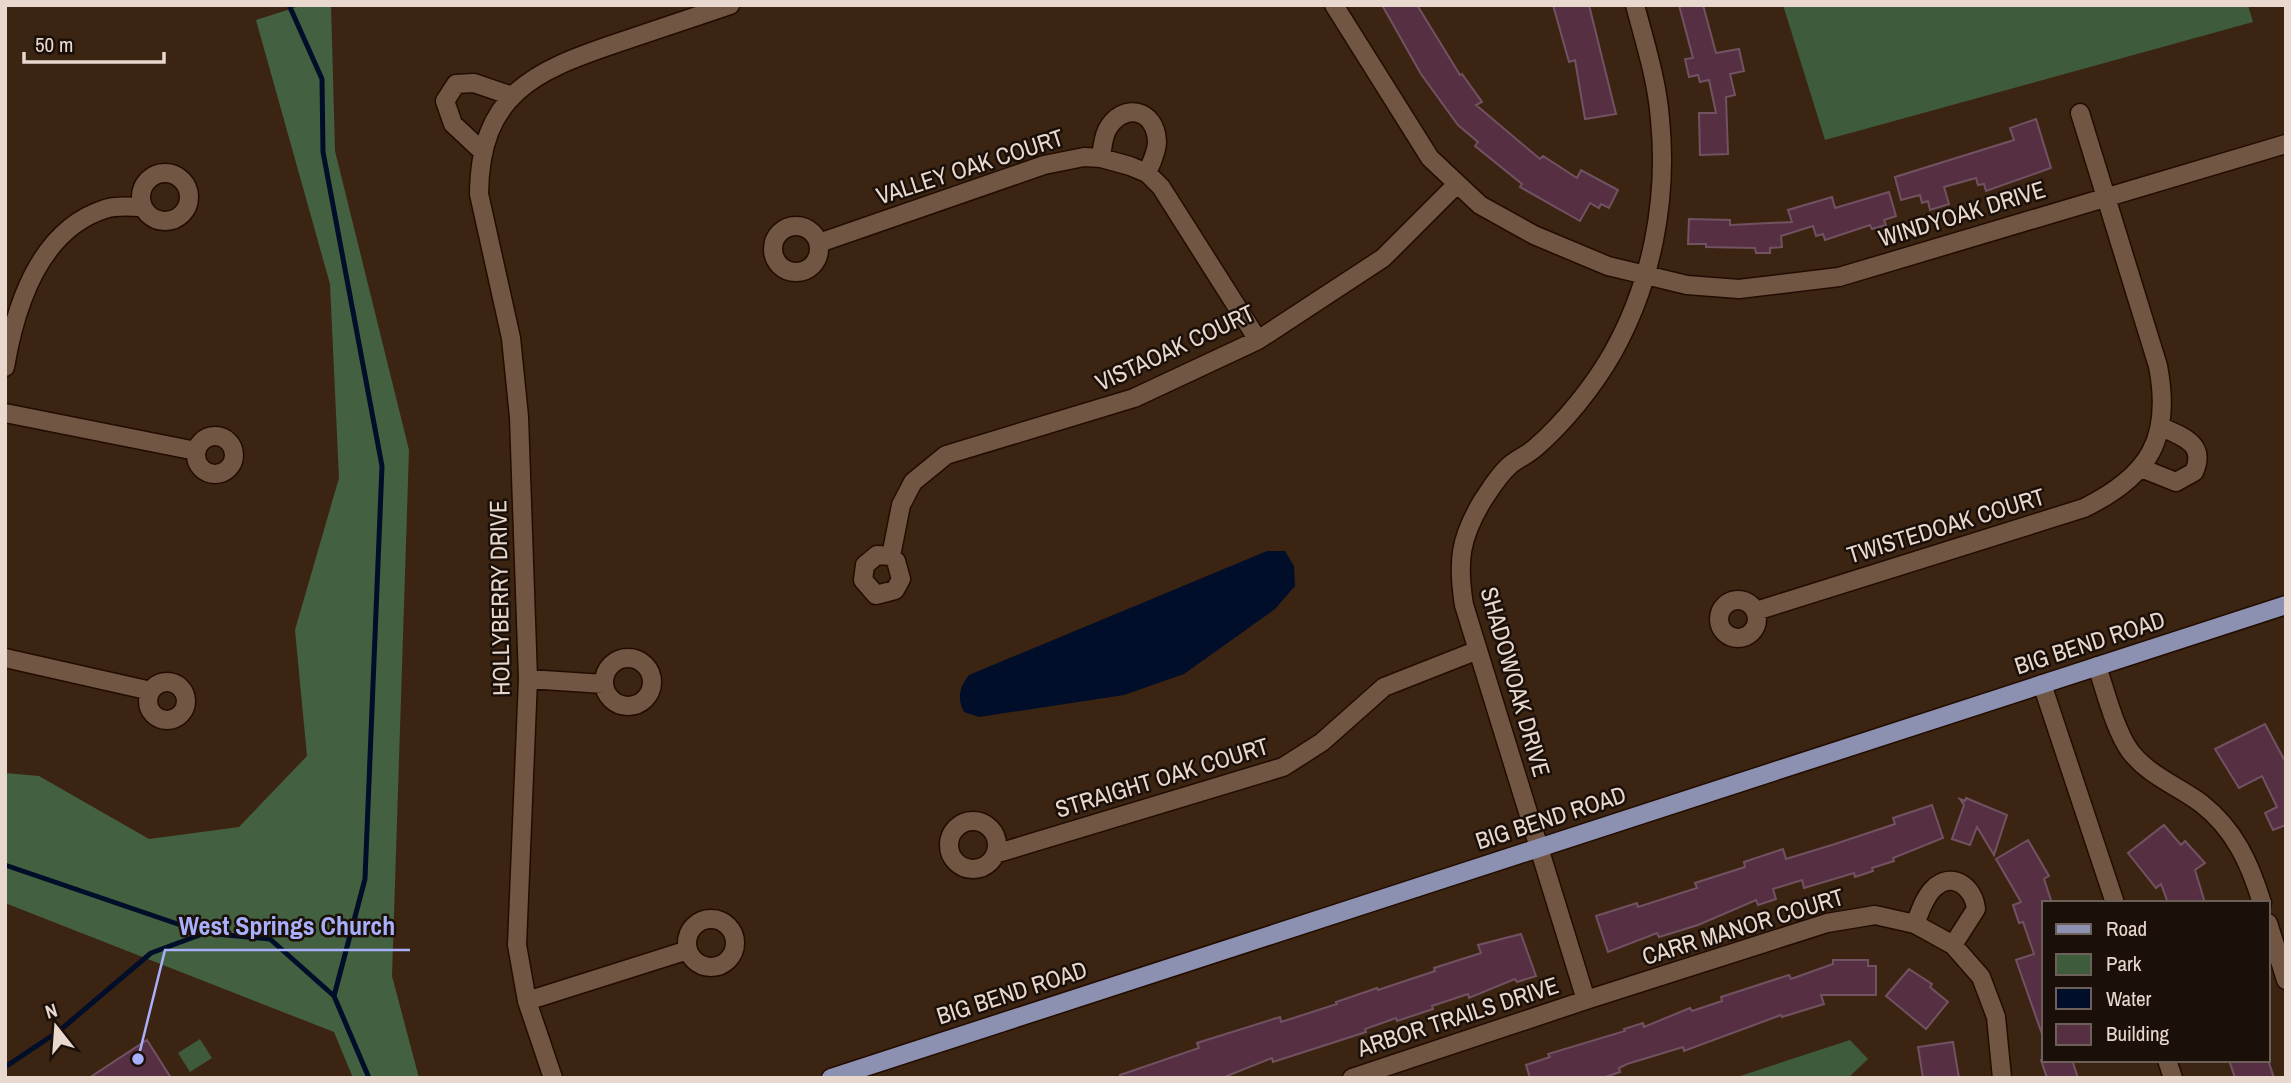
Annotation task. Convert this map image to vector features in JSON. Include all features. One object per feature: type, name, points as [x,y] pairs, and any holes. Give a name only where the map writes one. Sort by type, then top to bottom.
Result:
[{"type":"main road","name":"BIG BEND ROAD","points":[[831,1078],[2286,605]]},
{"type":"street","name":"HOLLYBERRY DRIVE","points":[[553,1078],[527,1001],[517,945],[528,679],[519,417],[511,338],[478,194],[484,152],[497,119],[512,96],[533,77],[553,65],[730,5]]},
{"type":"street","name":"WINDYOAK DRIVE","points":[[1334,5],[1430,158],[1480,205],[1534,235],[1608,265],[1646,277],[1710,288],[1739,289],[1839,276],[2286,144]]},
{"type":"street","name":"SHADOWOAK DRIVE","points":[[1538,848],[1464,606],[1459,572],[1469,523],[1508,467],[1535,447],[1574,406],[1598,374],[1612,354],[1646,277],[1655,248],[1661,120],[1655,82],[1635,5]]},
{"type":"street","points":[[484,152],[453,124],[445,101],[456,84],[467,82],[512,96]]},
{"type":"street","points":[[1101,158],[1105,132],[1118,116],[1129,111],[1142,113],[1155,126],[1157,141],[1147,173],[1161,187],[1258,340]]},
{"type":"street","name":"TWISTEDOAK COURT","points":[[1756,611],[2084,508],[2128,482],[2150,456],[2161,426],[2163,389],[2080,113]]},
{"type":"street","name":"VALLEY OAK COURT","points":[[819,243],[1044,165],[1084,157],[1101,158],[1147,173]]},
{"type":"street","name":"VISTAOAK COURT","points":[[891,556],[901,505],[913,482],[946,455],[1134,398],[1258,340],[1383,258],[1457,184]]},
{"type":"street","points":[[5,368],[9,321],[37,268],[62,238],[84,220],[107,208],[143,206]]},
{"type":"street","points":[[5,413],[196,451]]},
{"type":"street","points":[[2141,468],[2175,482],[2188,478],[2198,465],[2198,455],[2190,441],[2161,426]]},
{"type":"street","name":"STRAIGHT OAK COURT","points":[[995,854],[1283,767],[1322,742],[1384,687],[1478,650]]},
{"type":"street","points":[[5,658],[151,691]]},
{"type":"street","points":[[2097,666],[2129,750],[2161,780],[2201,803],[2226,826],[2237,841],[2261,901]]},
{"type":"street","points":[[528,679],[604,684]]},
{"type":"street","points":[[2042,684],[2114,901]]},
{"type":"street","name":"ARBOR TRAILS DRIVE","points":[[1352,1078],[1382,1073],[1587,1000],[1538,848]]},
{"type":"street","points":[[1915,924],[1926,898],[1939,884],[1947,881],[1965,885],[1972,892],[1976,909],[1953,946]]},
{"type":"street","name":"CARR MANOR COURT","points":[[1587,1000],[1827,923],[1875,915],[1915,924],[1953,946],[1981,977],[1996,1017],[2003,1078]]},
{"type":"street","points":[[2270,929],[2286,980]]},
{"type":"street","points":[[527,1001],[688,950]]},
{"type":"green space","points":[[303,5],[331,5],[335,151],[409,450],[392,976],[419,1078],[353,1078],[334,1032],[5,903],[5,773],[39,776],[149,839],[239,827],[307,756],[295,630],[339,478],[330,284],[256,20]]},
{"type":"green space","points":[[1783,5],[2248,5],[2253,22],[1825,140]]},
{"type":"green space","points":[[200,1039],[212,1058],[190,1072],[178,1053]]},
{"type":"green space","points":[[1850,1040],[1868,1059],[1848,1078],[1734,1078]]},
{"type":"water","points":[[1267,551],[1285,551],[1294,566],[1295,586],[1275,609],[1184,674],[1124,695],[979,717],[964,712],[960,693],[969,675]]},
{"type":"building","points":[[1382,5],[1417,5],[1460,75],[1462,74],[1482,102],[1476,105],[1540,159],[1543,156],[1577,178],[1581,170],[1618,190],[1609,208],[1601,204],[1599,208],[1590,203],[1580,221],[1520,187],[1522,184],[1475,146],[1478,142],[1458,125],[1421,74]]},
{"type":"building","points":[[1553,5],[1589,5],[1616,114],[1585,119],[1575,60],[1569,62]]},
{"type":"building","points":[[1679,5],[1703,5],[1716,53],[1739,49],[1744,71],[1730,74],[1735,95],[1726,97],[1728,154],[1700,155],[1699,113],[1716,113],[1709,80],[1700,82],[1698,75],[1689,77],[1685,59],[1693,58]]},
{"type":"building","points":[[2036,119],[2051,168],[1986,191],[1984,184],[1978,185],[1976,178],[1944,187],[1949,204],[1930,210],[1928,201],[1922,203],[1920,195],[1901,200],[1895,177],[2014,140],[2010,128]]},
{"type":"building","points":[[1889,192],[1896,216],[1884,220],[1886,225],[1872,229],[1870,225],[1825,240],[1823,234],[1816,236],[1813,226],[1781,236],[1782,247],[1770,248],[1770,253],[1756,253],[1755,248],[1688,244],[1689,219],[1730,220],[1730,225],[1792,222],[1788,210],[1832,197],[1835,208]]},
{"type":"building","points":[[2265,724],[2286,763],[2286,825],[2273,830],[2265,813],[2277,807],[2262,776],[2239,788],[2215,749]]},
{"type":"building","points":[[1966,798],[2007,815],[1994,855],[1977,827],[1970,845],[1952,839],[1964,805],[1960,799],[1965,801]]},
{"type":"building","points":[[1932,805],[1943,838],[1893,858],[1894,861],[1872,868],[1873,871],[1855,877],[1854,873],[1804,888],[1802,880],[1773,889],[1776,899],[1758,905],[1756,900],[1698,925],[1659,937],[1657,933],[1608,952],[1596,916],[1637,903],[1638,907],[1697,888],[1695,883],[1745,867],[1744,862],[1783,849],[1786,859],[1835,844],[1895,824],[1893,818]]},
{"type":"building","points":[[2164,825],[2181,845],[2185,841],[2205,863],[2195,870],[2204,901],[2167,901],[2161,884],[2156,888],[2128,853]]},
{"type":"building","points":[[2028,840],[2049,876],[2044,879],[2051,901],[2042,901],[2042,1034],[2016,960],[2034,954],[2023,922],[2019,923],[2013,905],[2021,902],[1996,859]]},
{"type":"building","points":[[1521,934],[1536,976],[1517,982],[1515,979],[1469,998],[1468,994],[1432,1006],[1433,1009],[1365,1029],[1366,1032],[1273,1062],[1272,1058],[1222,1078],[1120,1078],[1120,1075],[1199,1048],[1197,1043],[1280,1017],[1281,1022],[1337,1004],[1336,1002],[1435,971],[1434,968],[1481,953],[1478,945]]},
{"type":"building","points":[[1833,960],[1868,960],[1868,966],[1876,966],[1876,995],[1821,995],[1824,1004],[1782,1017],[1781,1015],[1684,1051],[1683,1047],[1627,1064],[1619,1068],[1620,1072],[1602,1078],[1530,1078],[1526,1065],[1550,1057],[1548,1054],[1643,1023],[1644,1027],[1690,1008],[1692,1011],[1722,1001],[1721,997],[1789,975],[1791,979],[1833,964]]},
{"type":"building","points":[[1909,969],[1932,984],[1930,987],[1948,1002],[1926,1029],[1886,996]]},
{"type":"building","points":[[147,1040],[171,1078],[89,1078]]},
{"type":"building","points":[[1953,1042],[1959,1078],[1923,1078],[1918,1047]]},
{"type":"building","points":[[2041,1060],[2073,1062],[2078,1078],[2047,1078]]},
{"type":"building","points":[[2230,1062],[2269,1062],[2274,1078],[2235,1078]]},
{"type":"waterway","points":[[289,5],[322,79],[323,152],[382,466],[365,879],[334,996]]},
{"type":"waterway","points":[[5,865],[204,933]]},
{"type":"waterway","points":[[5,1067],[59,1031],[151,953],[205,933],[270,939],[334,996],[369,1078]]},
{"type":"place","name":"West Springs Church","points":[[138,1059]]}]
